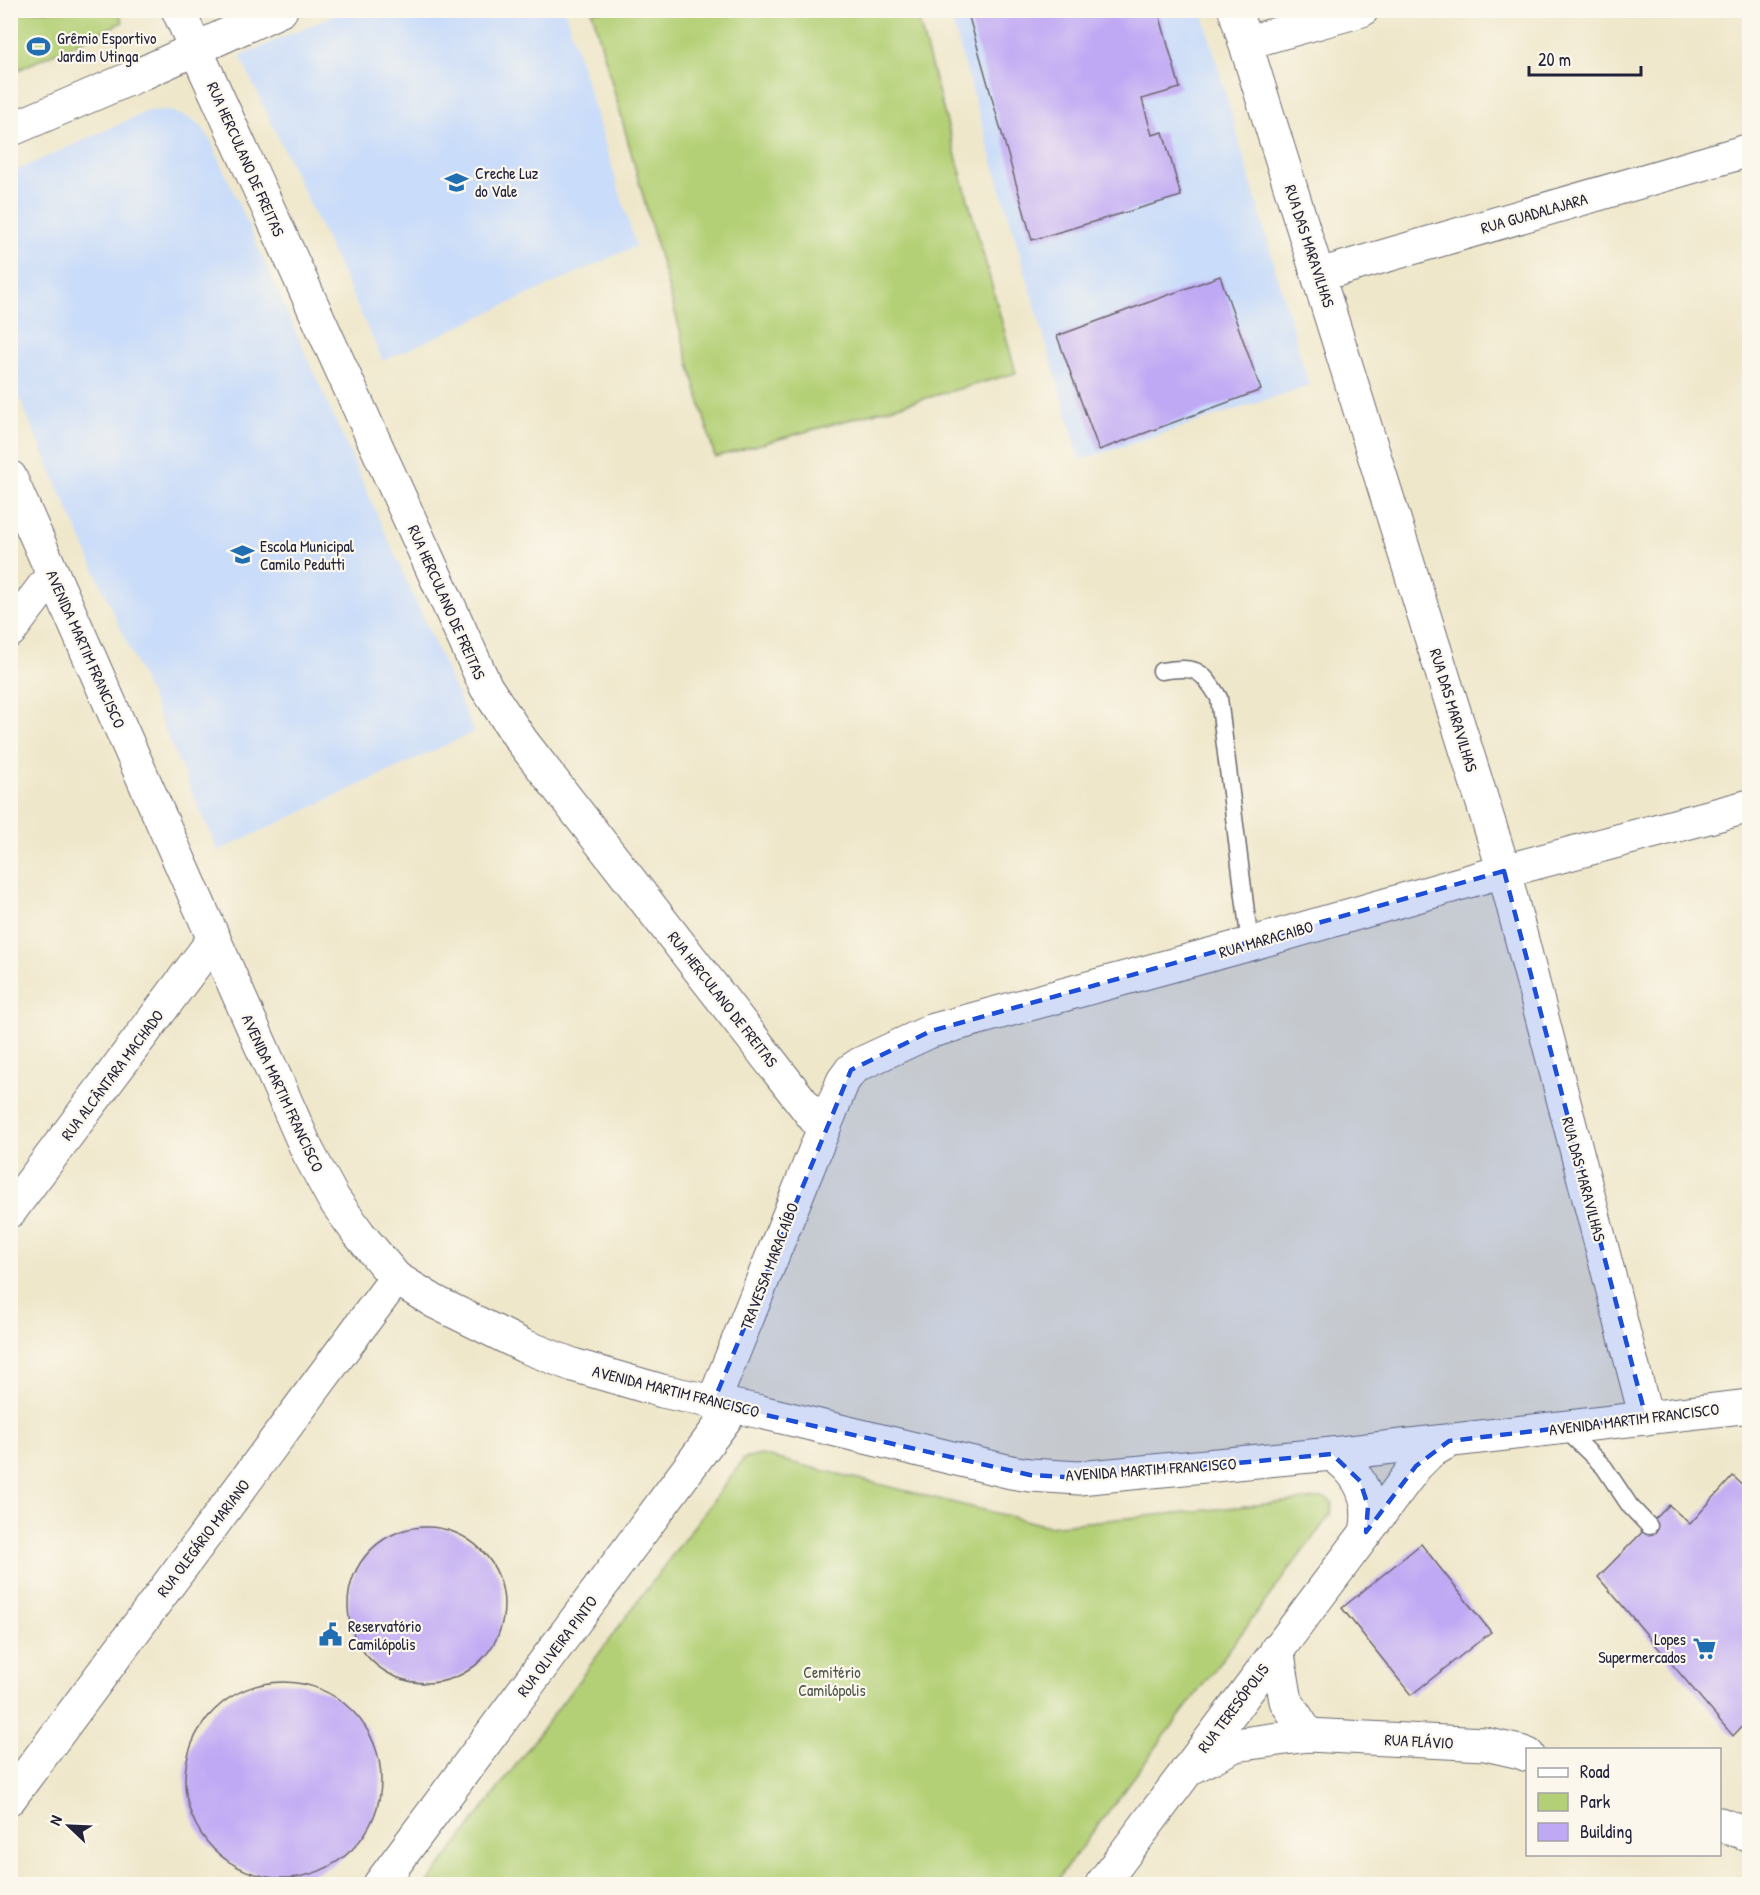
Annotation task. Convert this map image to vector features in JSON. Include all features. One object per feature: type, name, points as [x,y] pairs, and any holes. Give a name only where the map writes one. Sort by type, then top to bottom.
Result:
[{"type":"street","name":"RUA HERCULANO DE FREITAS","points":[[178,10],[486,687],[521,740],[823,1129]]},
{"type":"street","points":[[10,129],[281,10]]},
{"type":"street","name":"RUA DAS MARAVILHAS","points":[[1235,10],[1504,871],[1646,1418]]},
{"type":"street","points":[[1245,43],[1362,10]]},
{"type":"street","name":"RUA GUADALAJARA","points":[[1319,275],[1749,150]]},
{"type":"street","name":"AVENIDA MARTIM FRANCISCO","points":[[10,477],[308,1152],[333,1198],[358,1234],[396,1278],[435,1302],[524,1346],[573,1365],[616,1378],[1030,1475],[1079,1478],[1332,1454],[1749,1406]]},
{"type":"street","points":[[10,631],[53,574]]},
{"type":"street","name":"RUA MARACAIBO","points":[[823,1129],[843,1081],[851,1070],[931,1031],[1250,944],[1504,871],[1749,806]]},
{"type":"street","name":"RUA ALCÂNTARA MACHADO","points":[[10,1211],[214,939]]},
{"type":"street","name":"TRAVESSA MARACAÍBO","points":[[724,1405],[823,1129]]},
{"type":"street","name":"RUA OLEGÁRIO MARIANO","points":[[10,1798],[396,1278]]},
{"type":"street","name":"RUA OLIVEIRA PINTO","points":[[380,1884],[724,1405]]},
{"type":"street","name":"RUA TERESÓPOLIS","points":[[1102,1884],[1416,1466],[1431,1452],[1449,1441]]},
{"type":"street","points":[[1332,1454],[1343,1462],[1360,1481],[1368,1506],[1369,1519],[1366,1532]]},
{"type":"street","points":[[1277,1649],[1286,1701],[1308,1735]]},
{"type":"street","name":"RUA FLÁVIO","points":[[1187,1770],[1235,1745],[1308,1735],[1485,1744],[1526,1755]]},
{"type":"street","points":[[1721,1825],[1749,1835]]},
{"type":"lane","points":[[1161,671],[1182,668],[1200,672],[1219,698],[1250,944]]},
{"type":"lane","points":[[1564,1428],[1604,1467],[1630,1506],[1649,1526]]},
{"type":"highlighted area","points":[[1504,871],[1646,1418],[1449,1441],[1416,1466],[1366,1532],[1368,1506],[1360,1481],[1332,1454],[1079,1478],[1030,1475],[713,1403],[851,1070],[931,1031]]},
{"type":"shaded area","name":"Creche Luz do Vale","points":[[344,11],[565,11],[636,246],[383,361],[240,56]]},
{"type":"shaded area","points":[[949,11],[1202,11],[1309,386],[1080,460]]},
{"type":"shaded area","name":"Escola Municipal Camilo Pedutti","points":[[167,110],[192,119],[201,126],[210,139],[474,732],[218,851],[11,379],[11,173],[148,111]]},
{"type":"green space","name":"Grêmio Esportivo Jardim Utinga","points":[[10,11],[118,11],[123,22],[11,73]]},
{"type":"green space","points":[[592,11],[916,11],[1016,373],[715,457]]},
{"type":"green space","name":"Cemitério Camilópolis","points":[[761,1455],[1048,1526],[1325,1498],[1333,1503],[1330,1515],[1054,1884],[427,1884],[744,1459]]},
{"type":"building","points":[[967,10],[1158,10],[1180,88],[1142,99],[1152,135],[1163,132],[1181,196],[1032,240]]},
{"type":"building","points":[[1220,276],[1261,390],[1099,450],[1057,336]]},
{"type":"building","name":"Lopes Supermercados","points":[[1733,1476],[1750,1492],[1750,1718],[1733,1736],[1598,1577],[1669,1505],[1690,1524]]},
{"type":"building","points":[[426,1527],[441,1528],[456,1533],[470,1540],[481,1550],[491,1561],[498,1575],[503,1590],[503,1620],[498,1635],[491,1649],[481,1660],[470,1670],[456,1677],[441,1682],[426,1683],[411,1682],[396,1677],[382,1670],[371,1660],[361,1649],[354,1635],[349,1620],[348,1605],[349,1590],[354,1575],[361,1561],[371,1550],[382,1540],[396,1533],[411,1528]]},
{"type":"building","points":[[1421,1544],[1491,1632],[1411,1695],[1342,1608]]},
{"type":"building","points":[[283,1682],[302,1684],[320,1690],[337,1699],[352,1711],[364,1726],[373,1743],[379,1761],[381,1780],[379,1799],[373,1817],[364,1834],[352,1849],[337,1861],[320,1870],[302,1876],[283,1878],[264,1876],[246,1870],[229,1861],[214,1849],[202,1834],[193,1817],[187,1799],[185,1780],[187,1761],[193,1743],[202,1726],[214,1711],[229,1699],[246,1690],[264,1684]]},
{"type":"place","name":"Grêmio Esportivo Jardim Utinga","points":[[39,47]]},
{"type":"place","name":"Creche Luz do Vale","points":[[457,182]]},
{"type":"place","name":"Escola Municipal Camilo Pedutti","points":[[242,555]]},
{"type":"place","name":"Reservatório Camilópolis","points":[[330,1635]]},
{"type":"place","name":"Lopes Supermercados","points":[[1704,1648]]}]
